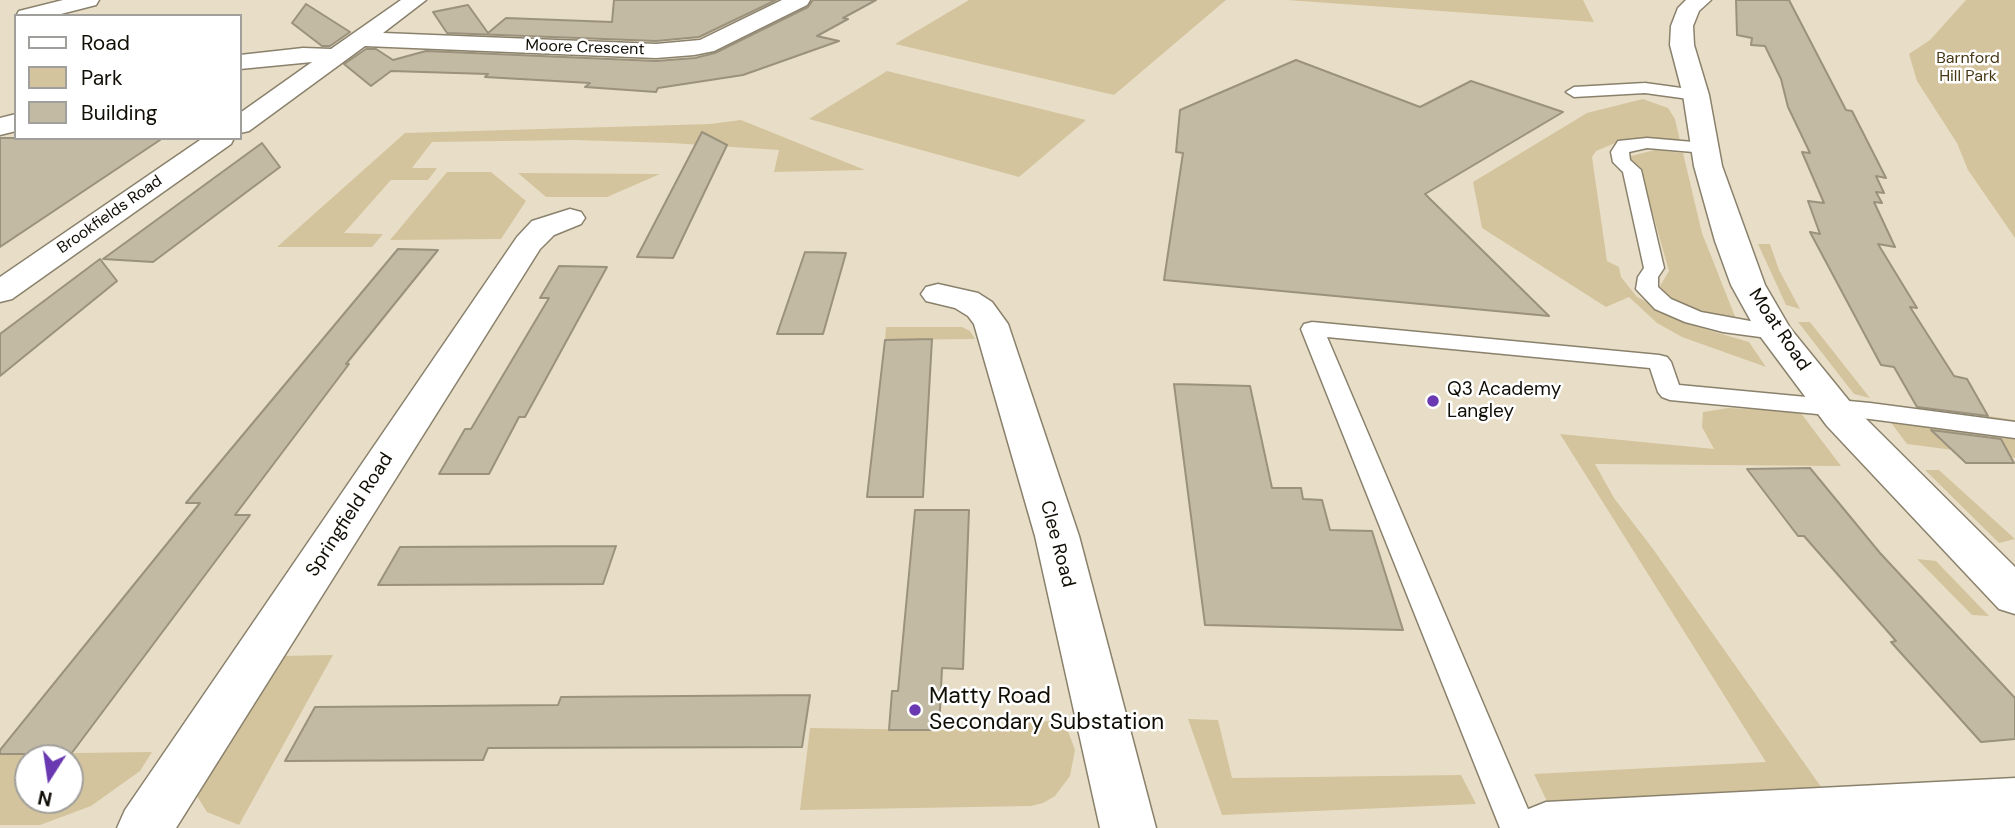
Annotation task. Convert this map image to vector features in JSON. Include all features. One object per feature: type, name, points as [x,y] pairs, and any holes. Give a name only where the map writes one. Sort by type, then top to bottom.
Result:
[{"type":"street","points":[[33,14],[88,0]]},
{"type":"street","points":[[242,124],[415,0]]},
{"type":"street","name":"Moore Crescent","points":[[360,39],[656,51],[694,48],[706,46],[799,0]]},
{"type":"street","name":"Moat Road","points":[[1700,0],[1689,8],[1682,26],[1682,45],[1696,95],[1705,148],[1731,241],[1748,285],[1775,332],[1833,407],[2015,596]]},
{"type":"street","points":[[242,62],[303,55],[338,56]]},
{"type":"street","name":"Brookfields Road","points":[[0,292],[218,140]]},
{"type":"street","name":"Springfield Road","points":[[145,828],[528,244],[543,228],[570,218]]},
{"type":"street","name":"Clee Road","points":[[938,294],[966,300],[980,309],[991,324],[1057,536],[1128,828]]},
{"type":"street","points":[[1546,828],[2015,803]]},
{"type":"lane","points":[[1574,92],[1645,88],[1696,95]]},
{"type":"lane","points":[[1705,148],[1647,143],[1624,145],[1620,152],[1622,162],[1632,170],[1654,268],[1647,277],[1647,289],[1663,304],[1693,317],[1723,325],[1775,332]]},
{"type":"lane","points":[[1518,828],[1312,329],[1659,362],[1670,392],[1833,407],[2015,430]]},
{"type":"green space","points":[[969,0],[1226,0],[1114,95],[895,44]]},
{"type":"green space","points":[[1287,0],[1583,0],[1594,22]]},
{"type":"green space","name":"Barnford Hill Park","points":[[1966,0],[2015,0],[2015,238],[1968,170],[1957,143],[1917,81],[1909,54],[1930,40]]},
{"type":"green space","points":[[887,71],[1086,120],[1019,177],[809,119]]},
{"type":"green space","points":[[1643,99],[1668,108],[1675,119],[1680,141],[1620,141],[1596,151],[1592,157],[1607,261],[1619,267],[1621,277],[1637,297],[1698,327],[1749,342],[1766,367],[1682,337],[1657,323],[1629,297],[1606,307],[1482,228],[1473,182],[1587,113]]},
{"type":"green space","points":[[741,120],[865,170],[774,172],[779,150],[671,143],[575,140],[432,142],[412,168],[437,168],[428,180],[391,180],[344,233],[383,234],[372,247],[277,247],[405,133],[710,124]]},
{"type":"green space","points":[[1655,150],[1683,153],[1702,233],[1736,319],[1702,314],[1664,295],[1660,286],[1669,271],[1640,169],[1627,157]]},
{"type":"green space","points":[[447,172],[491,172],[526,201],[501,239],[390,240]]},
{"type":"green space","points":[[518,173],[660,174],[607,197],[546,197]]},
{"type":"green space","points":[[1758,244],[1770,244],[1779,270],[1800,309],[1786,305]]},
{"type":"green space","points":[[1798,322],[1810,322],[1870,398],[1854,394]]},
{"type":"green space","points":[[886,327],[962,327],[970,331],[975,339],[885,340]]},
{"type":"green space","points":[[1888,406],[1990,421],[1988,416],[2015,420],[2015,458],[1907,444],[1892,424]]},
{"type":"green space","points":[[1728,408],[1800,412],[1841,466],[1595,464],[1614,498],[1824,791],[1550,808],[1534,774],[1766,762],[1560,434],[1714,449],[1702,427],[1703,412]]},
{"type":"green space","points":[[1925,470],[1939,470],[2015,539],[1999,543]]},
{"type":"green space","points":[[1917,559],[1936,561],[1989,616],[1972,615]]},
{"type":"green space","points":[[333,655],[239,825],[207,812],[195,793],[278,656]]},
{"type":"green space","points":[[1188,719],[1218,720],[1232,778],[1461,775],[1476,804],[1222,815]]},
{"type":"green space","points":[[1064,720],[1075,750],[1070,776],[1055,796],[1043,803],[1031,806],[800,810],[810,728],[939,730]]},
{"type":"green space","points":[[152,752],[140,771],[84,809],[84,753]]},
{"type":"green space","points":[[0,754],[14,754],[14,814],[70,814],[40,825],[0,825]]},
{"type":"building","points":[[614,0],[776,0],[699,37],[656,41],[447,33],[433,12],[468,5],[488,33],[506,18],[612,22]]},
{"type":"building","points":[[813,0],[876,0],[817,36],[839,41],[743,75],[658,88],[656,92],[585,87],[590,83],[485,77],[488,74],[391,71],[371,86],[344,64],[366,49],[376,49],[393,60],[426,51],[656,61],[695,58],[715,53],[808,7]]},
{"type":"building","points":[[1736,0],[1789,0],[1846,110],[1852,111],[1886,178],[1876,176],[1884,193],[1876,192],[1882,203],[1874,202],[1895,247],[1878,244],[1917,308],[1910,307],[1954,376],[1967,379],[1988,416],[1917,407],[1894,367],[1881,365],[1810,232],[1820,234],[1808,201],[1824,203],[1802,152],[1810,153],[1788,107],[1781,79],[1765,46],[1751,45],[1752,38],[1737,35]]},
{"type":"building","points":[[306,4],[350,32],[330,46],[322,46],[292,23]]},
{"type":"building","points":[[1296,60],[1420,107],[1471,81],[1563,112],[1425,194],[1549,316],[1164,280],[1183,153],[1176,152],[1180,110]]},
{"type":"building","points":[[702,132],[727,145],[673,258],[637,257]]},
{"type":"building","points":[[0,138],[160,140],[0,247]]},
{"type":"building","points":[[262,143],[280,167],[153,262],[103,259]]},
{"type":"building","points":[[398,249],[438,250],[346,364],[349,364],[235,515],[250,515],[78,744],[14,744],[14,754],[0,754],[0,750],[200,503],[186,503]]},
{"type":"building","points":[[805,252],[846,253],[823,334],[777,334]]},
{"type":"building","points":[[100,259],[117,281],[0,376],[0,334]]},
{"type":"building","points":[[559,266],[607,267],[525,417],[519,417],[489,474],[439,474],[465,429],[471,429],[549,298],[540,298]]},
{"type":"building","points":[[932,339],[923,497],[867,497],[885,340]]},
{"type":"building","points":[[1174,384],[1250,386],[1272,488],[1301,488],[1303,499],[1322,500],[1330,530],[1372,531],[1403,630],[1205,625]]},
{"type":"building","points":[[1931,430],[2001,439],[2014,463],[1966,463]]},
{"type":"building","points":[[1810,468],[1880,553],[2015,698],[2015,739],[1981,742],[1891,642],[1896,641],[1804,536],[1798,536],[1747,469]]},
{"type":"building","points":[[915,510],[969,510],[963,669],[942,668],[939,730],[889,730],[892,691],[898,691]]},
{"type":"building","points":[[616,546],[603,584],[378,585],[400,547]]},
{"type":"building","points":[[810,695],[802,747],[488,748],[483,760],[285,761],[315,707],[558,705],[561,697]]},
{"type":"place","name":"Q3 Academy Langley","points":[[1433,401]]},
{"type":"place","name":"Matty Road Secondary Substation","points":[[915,710]]}]
